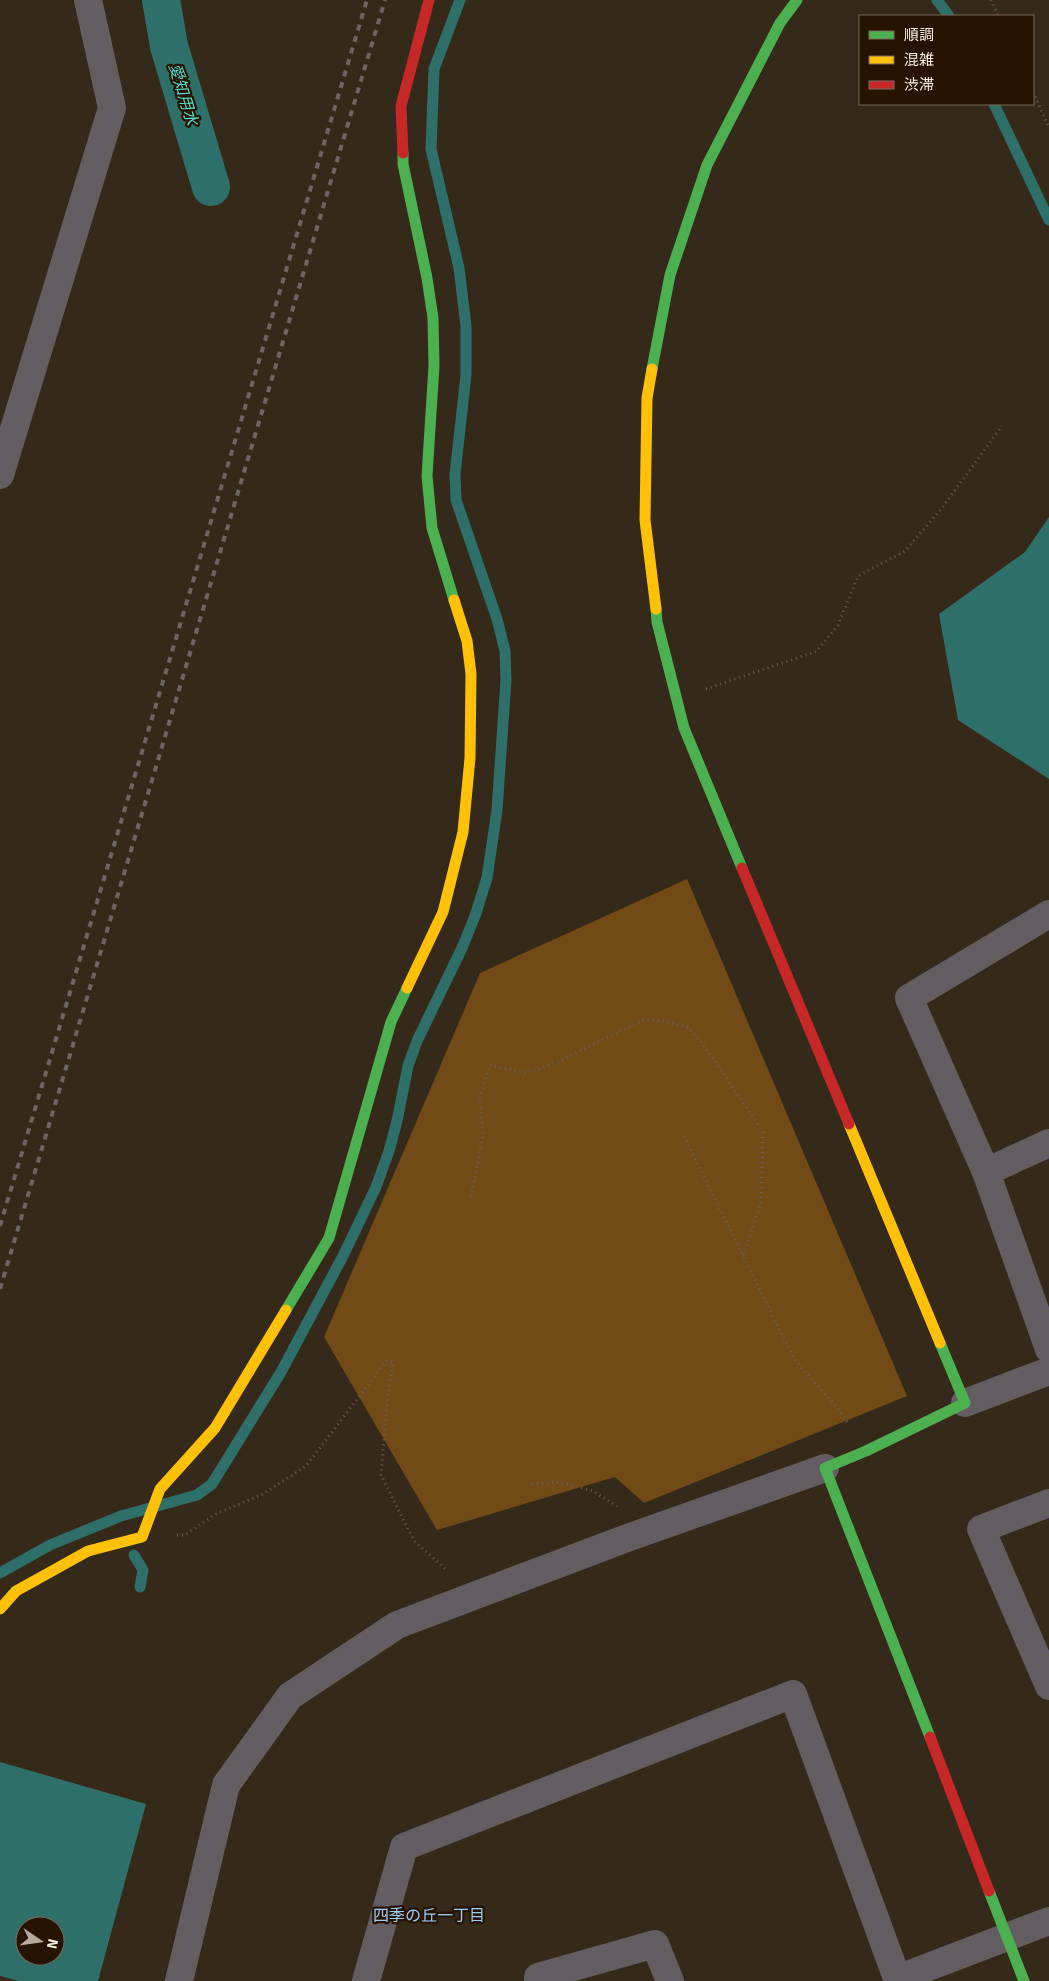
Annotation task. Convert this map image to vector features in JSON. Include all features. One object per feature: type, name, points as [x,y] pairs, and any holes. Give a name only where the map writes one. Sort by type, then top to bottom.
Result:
[{"type":"street","points":[[0,475],[112,108],[88,0]]},
{"type":"street","points":[[0,1610],[16,1591],[88,1551],[142,1537],[160,1489],[215,1428],[329,1238],[391,1022],[443,912],[463,832],[470,758],[471,674],[467,641],[432,528],[427,476],[434,366],[433,318],[427,278],[403,164],[401,106],[429,0]]},
{"type":"street","points":[[797,0],[780,23],[707,165],[670,275],[647,398],[646,520],[657,622],[684,728],[965,1403]]},
{"type":"street","points":[[1049,914],[908,998],[986,1172],[1049,1349]]},
{"type":"street","points":[[986,1172],[1049,1143]]},
{"type":"street","points":[[180,1981],[226,1785],[290,1696],[397,1624],[630,1537],[825,1468],[866,1451],[965,1403],[1049,1371]]},
{"type":"street","points":[[825,1468],[1024,1981]]},
{"type":"street","points":[[1049,1503],[981,1529],[1049,1686]]},
{"type":"street","points":[[366,1981],[404,1847],[793,1694],[897,1980],[1049,1921]]},
{"type":"street","points":[[538,1981],[538,1977],[655,1944],[670,1981]]},
{"type":"path","points":[[991,0],[998,15]]},
{"type":"path","points":[[1034,94],[1049,128]]},
{"type":"path","points":[[677,699],[817,651],[838,625],[858,576],[906,551],[942,508],[1002,426]]},
{"type":"path","points":[[472,1197],[483,1135],[480,1098],[490,1065],[527,1073],[558,1062],[643,1020],[665,1021],[687,1027],[704,1045],[763,1132],[761,1202],[743,1256]]},
{"type":"path","points":[[684,1136],[794,1359],[838,1409],[866,1451]]},
{"type":"path","points":[[142,1537],[185,1535],[214,1515],[263,1494],[306,1466],[387,1360],[394,1363],[388,1392],[381,1475],[414,1541],[474,1595]]},
{"type":"path","points":[[532,1484],[559,1482],[593,1491],[617,1506],[630,1537]]},
{"type":"shaded area","points":[[687,879],[907,1396],[644,1503],[615,1477],[437,1530],[324,1337],[480,973]]},
{"type":"water","points":[[1049,517],[1049,779],[958,720],[939,614],[1025,552]]},
{"type":"water","points":[[0,1762],[146,1804],[98,1981],[19,1981],[0,1976]]},
{"type":"waterway","name":"愛知用水","points":[[161,0],[169,46],[211,187]]},
{"type":"waterway","points":[[0,1573],[50,1545],[121,1516],[197,1495],[212,1484],[281,1372],[344,1254],[376,1187],[397,1121],[408,1066],[417,1041],[462,948],[487,878],[497,810],[506,680],[505,651],[497,619],[456,500],[455,474],[466,375],[466,326],[459,268],[431,149],[434,69],[460,0]]},
{"type":"waterway","points":[[937,0],[948,15]]},
{"type":"waterway","points":[[994,105],[1049,220]]},
{"type":"waterway","points":[[134,1555],[143,1570],[140,1587]]},
{"type":"railway","points":[[0,1226],[367,0]]},
{"type":"railway","points":[[0,1289],[385,0]]},
{"type":"traffic: fast","points":[[652,369],[670,275],[707,165],[780,23],[797,0]]},
{"type":"traffic: fast","points":[[403,153],[403,164],[427,278],[433,318],[434,366],[427,476],[432,528],[454,600]]},
{"type":"traffic: fast","points":[[656,609],[657,622],[684,728],[742,868]]},
{"type":"traffic: fast","points":[[286,1310],[329,1238],[391,1022],[407,988]]},
{"type":"traffic: fast","points":[[930,1737],[825,1468],[866,1451],[965,1403],[940,1343]]},
{"type":"traffic: fast","points":[[989,1891],[1024,1981]]},
{"type":"traffic: slow","points":[[652,369],[647,398],[645,520],[656,609]]},
{"type":"traffic: slow","points":[[407,988],[443,912],[463,832],[470,758],[471,674],[467,641],[454,600]]},
{"type":"traffic: slow","points":[[849,1124],[940,1343]]},
{"type":"traffic: slow","points":[[0,1609],[16,1591],[88,1551],[142,1537],[160,1489],[215,1428],[286,1310]]},
{"type":"traffic: jam","points":[[403,153],[401,106],[429,0]]},
{"type":"traffic: jam","points":[[742,868],[849,1124]]},
{"type":"traffic: jam","points":[[930,1737],[989,1891]]},
{"type":"district","name":"四季の丘一丁目","points":[[429,1915]]}]
